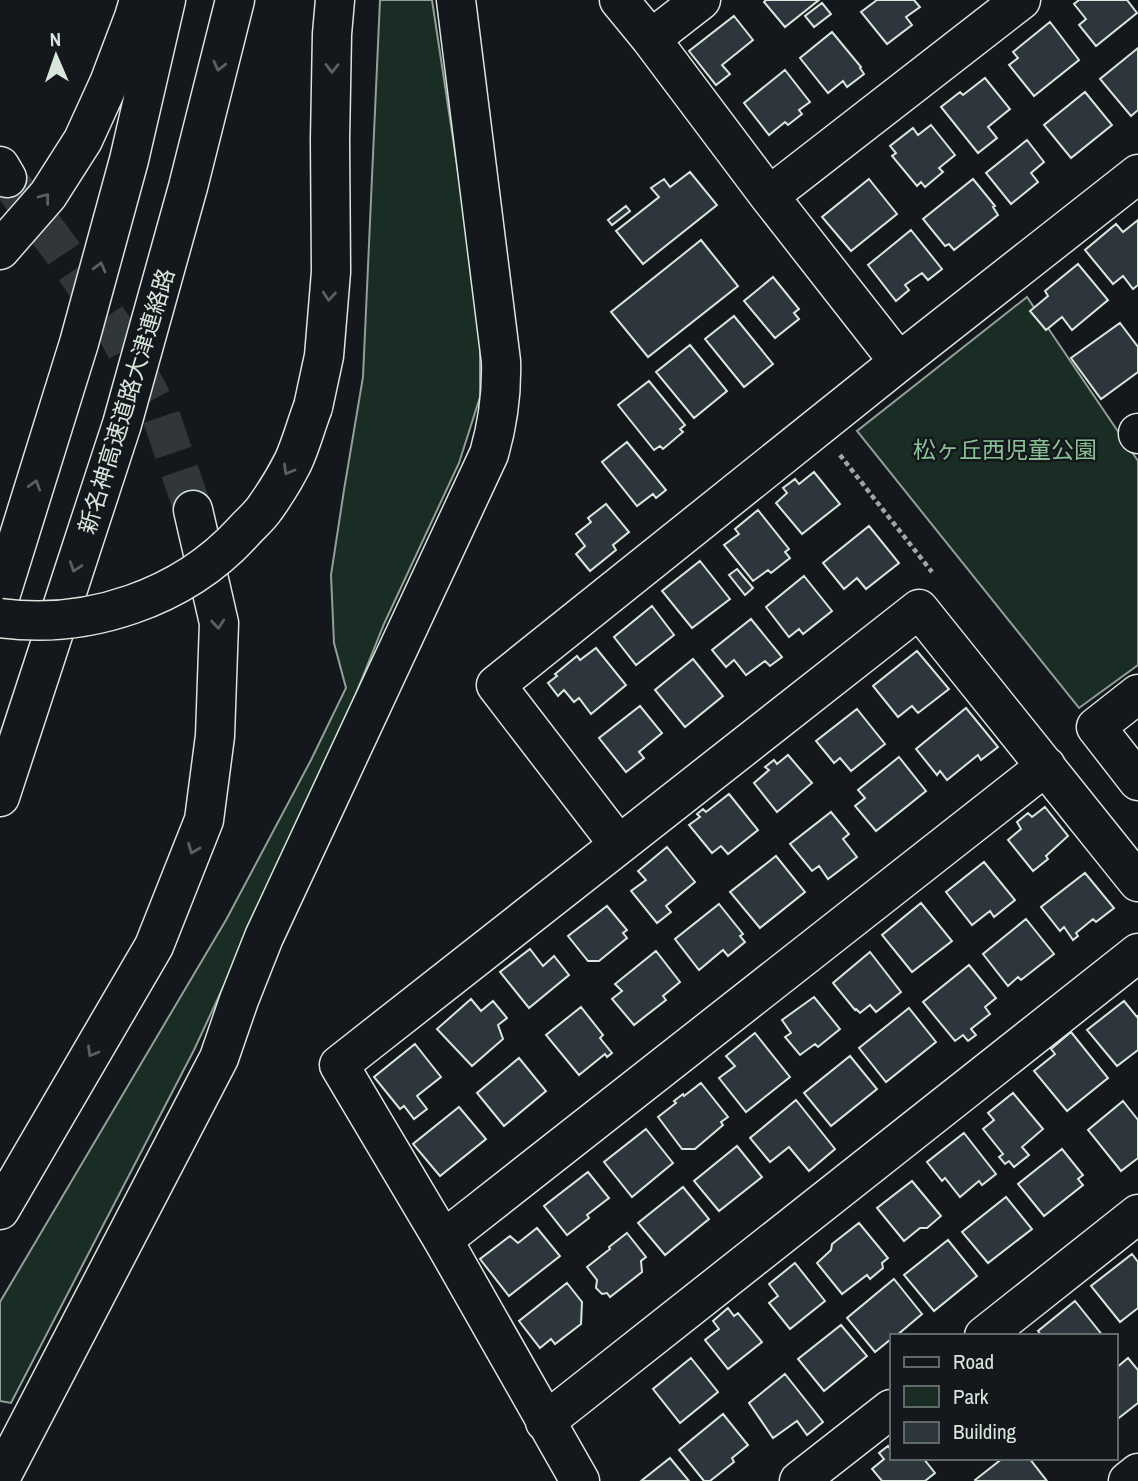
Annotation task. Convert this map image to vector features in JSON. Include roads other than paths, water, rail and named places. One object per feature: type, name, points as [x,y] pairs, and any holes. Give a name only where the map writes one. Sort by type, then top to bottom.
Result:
[{"type":"main road","points":[[0,250],[48,195],[83,141],[109,83],[139,0]]},
{"type":"main road","points":[[0,597],[79,343],[130,160],[166,0]]},
{"type":"main road","name":"新名神高速道路大津連絡路","points":[[0,797],[122,424],[188,187],[235,0]]},
{"type":"main road","points":[[0,618],[19,621],[75,619],[130,606],[180,584],[228,549],[264,510],[293,461],[313,407],[324,356],[331,272],[330,140],[335,0]]},
{"type":"main road","points":[[0,1479],[219,1058],[264,937],[489,454],[500,408],[501,361],[456,0]]},
{"type":"main road","points":[[619,0],[652,39],[769,197],[899,362]]},
{"type":"main road","points":[[652,39],[701,0]]},
{"type":"main road","points":[[769,197],[1021,0]]},
{"type":"main road","points":[[619,845],[496,685],[1138,173]]},
{"type":"main road","points":[[0,1210],[154,946],[204,820],[215,736],[219,623],[194,510]]},
{"type":"main road","points":[[580,1481],[443,1240],[339,1065],[919,609],[1138,882]]},
{"type":"main road","points":[[1138,694],[1096,727],[1138,781]]},
{"type":"main road","points":[[443,1240],[1046,766]]},
{"type":"main road","points":[[545,1422],[1138,953]]},
{"type":"main road","points":[[987,1334],[1138,1214]]},
{"type":"main road","points":[[799,1481],[890,1410]]},
{"type":"main road","points":[[1128,1481],[1138,1473]]},
{"type":"tunnel","points":[[7,178],[62,251],[116,331],[160,413],[193,510]]},
{"type":"park label","name":"松ヶ丘西児童公園","points":[[1005,449]]}]
